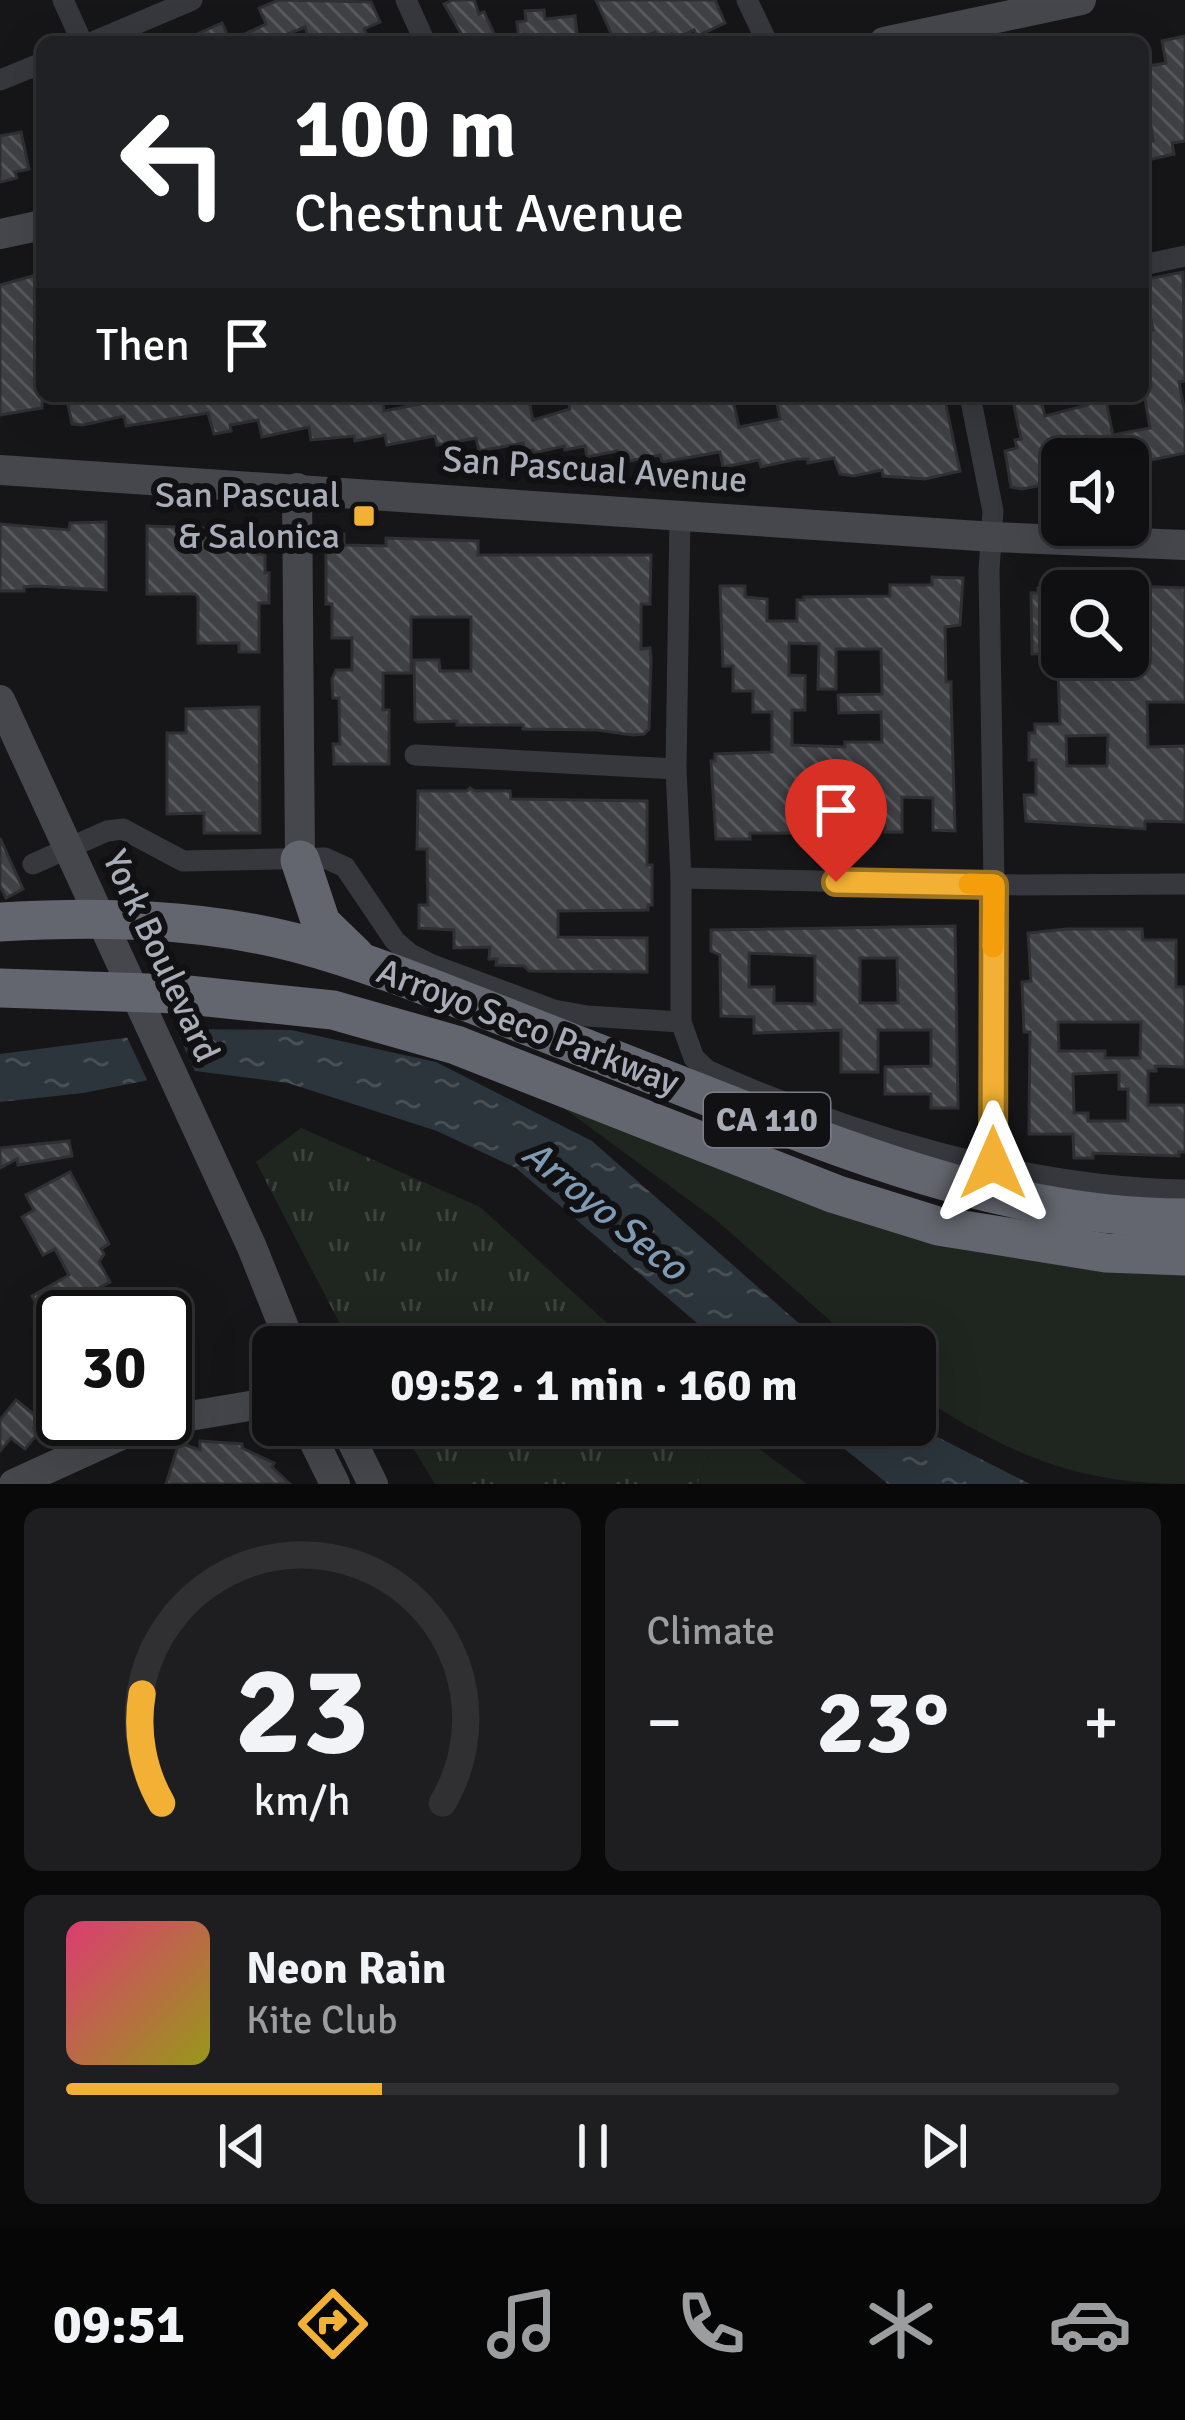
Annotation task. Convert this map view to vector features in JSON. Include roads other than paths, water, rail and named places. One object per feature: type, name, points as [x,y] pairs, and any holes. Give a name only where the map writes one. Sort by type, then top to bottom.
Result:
[{"type":"highway","points":[[239,931],[271,918],[286,905],[300,860]]},
{"type":"highway","points":[[300,860],[321,923],[363,964]]},
{"type":"highway","name":"Arroyo Seco Parkway","points":[[0,922],[127,919],[239,931],[298,943],[911,1173],[1006,1198],[1077,1210],[1185,1217]]},
{"type":"highway","name":"Arroyo Seco Parkway","points":[[0,988],[178,994],[333,1010],[456,1046],[835,1193],[938,1226],[1106,1253],[1185,1256]]},
{"type":"main road","points":[[912,36],[1081,0]]},
{"type":"main road","points":[[0,234],[36,226]]},
{"type":"main road","name":"San Pascual Avenue","points":[[0,470],[994,537],[1185,545]]},
{"type":"main road","points":[[297,488],[300,860]]},
{"type":"main road","name":"York Boulevard","points":[[0,700],[251,1244],[284,1326]]},
{"type":"main road","points":[[14,1484],[160,1421],[252,1406]]},
{"type":"main road","points":[[316,1446],[335,1484]]},
{"type":"main road","points":[[354,1446],[373,1484]]},
{"type":"street","points":[[63,0],[79,36]]},
{"type":"street","points":[[107,36],[192,0]]},
{"type":"street","points":[[406,0],[422,36]]},
{"type":"street","points":[[748,0],[764,36]]},
{"type":"street","points":[[0,80],[36,65]]},
{"type":"street","points":[[1149,264],[1185,256]]},
{"type":"street","points":[[971,402],[994,537],[989,593],[993,1163]]},
{"type":"street","points":[[680,516],[676,769],[681,1022],[694,1058],[706,1070],[850,1126],[993,1163],[1120,1186],[1185,1190]]},
{"type":"street","points":[[415,755],[676,769]]},
{"type":"street","points":[[33,864],[107,831],[123,829],[183,860],[325,858],[345,867],[395,941],[430,964],[554,1010],[681,1022]]},
{"type":"street","points":[[681,878],[1185,884]]},
{"type":"water","name":"Arroyo Seco","points":[[193,1029],[291,1030],[436,1062],[592,1141],[802,1326],[700,1326],[516,1168],[437,1131],[288,1083],[195,1071],[83,1093],[0,1102],[0,1054]]},
{"type":"water","points":[[936,1436],[1030,1484],[888,1484],[841,1446],[936,1446]]},
{"type":"place","name":"San Pascual & Salonica","points":[[364,516]]}]
